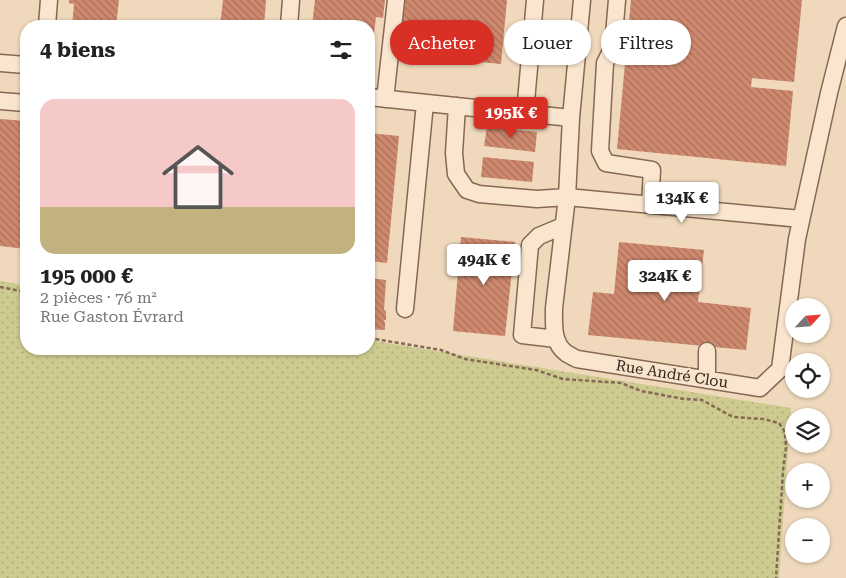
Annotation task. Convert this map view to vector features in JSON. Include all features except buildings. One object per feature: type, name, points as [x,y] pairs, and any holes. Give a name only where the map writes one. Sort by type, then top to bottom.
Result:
[{"type":"street","points":[[47,20],[49,0]]},
{"type":"street","points":[[289,20],[291,0]]},
{"type":"street","points":[[386,99],[396,0]]},
{"type":"street","points":[[524,113],[535,0]]},
{"type":"street","points":[[580,20],[582,0]]},
{"type":"street","points":[[615,20],[617,0]]},
{"type":"street","name":"Rue André Clou","points":[[556,338],[564,352],[577,359],[760,388],[780,369],[797,239],[829,93],[846,26]]},
{"type":"street","points":[[0,63],[20,65]]},
{"type":"street","points":[[563,226],[539,236],[530,245],[522,335],[556,338],[554,308],[567,197],[576,65]]},
{"type":"street","points":[[605,65],[600,151],[606,163],[652,170],[650,205]]},
{"type":"street","points":[[375,98],[571,118]]},
{"type":"street","points":[[0,101],[20,103]]},
{"type":"street","points":[[405,309],[425,103]]},
{"type":"street","points":[[457,106],[454,153],[456,174],[467,190],[479,194],[537,199],[567,197],[801,219]]},
{"type":"street","points":[[707,351],[707,380]]},
{"type":"path","points":[[0,288],[20,291]]},
{"type":"path","points":[[375,339],[441,350],[466,359],[536,370],[563,379],[621,383],[640,391],[684,399],[702,400],[733,417],[763,419],[779,424],[785,432],[786,447],[776,578]]},
{"type":"shaded area","points":[[0,281],[20,284],[20,355],[375,355],[375,341],[791,408],[785,408],[785,453],[788,453],[787,463],[785,463],[785,493],[779,578],[0,578]]}]
